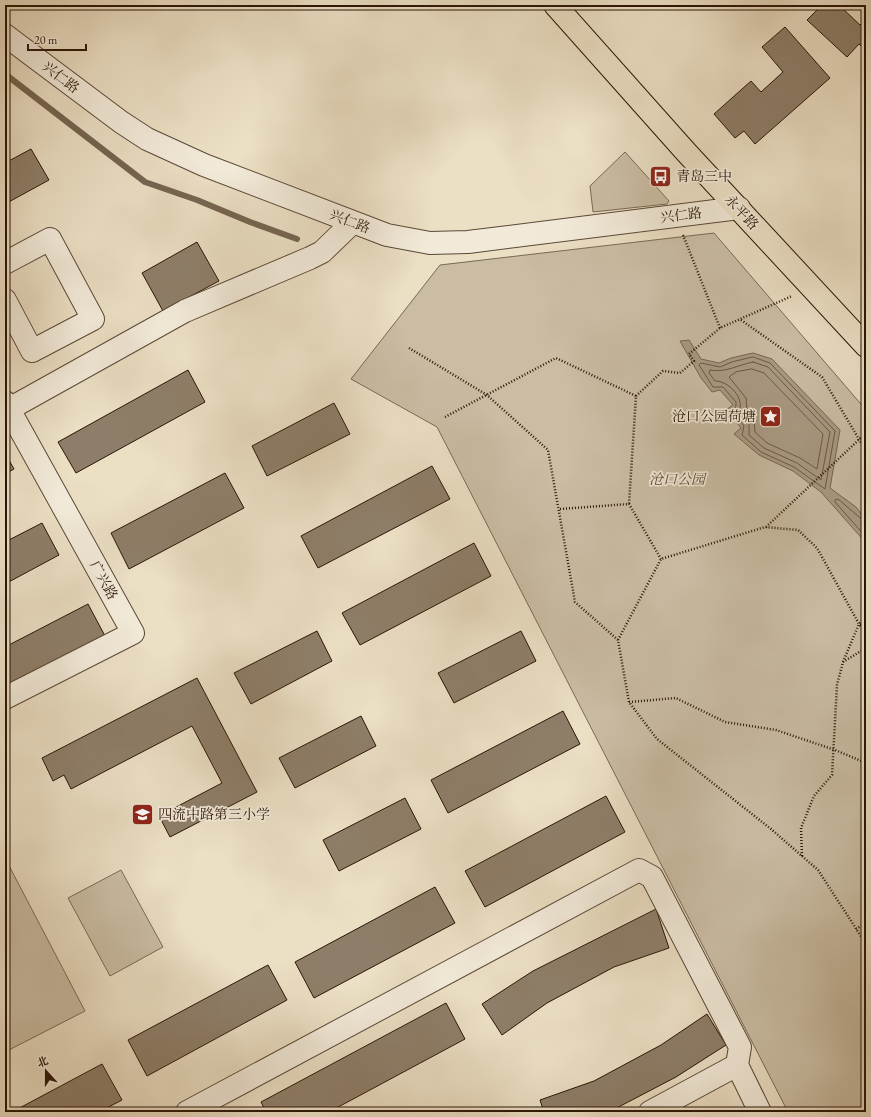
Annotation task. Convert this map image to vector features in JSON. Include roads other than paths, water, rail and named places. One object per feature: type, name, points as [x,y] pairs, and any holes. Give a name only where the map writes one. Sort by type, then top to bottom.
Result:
[{"type":"main road","name":"永平路","points":[[555,5],[686,152],[865,343]]},
{"type":"street","name":"兴仁路","points":[[5,35],[121,122],[147,139],[204,165],[387,236],[430,242],[460,242],[739,208]]},
{"type":"street","points":[[7,406],[185,311],[322,252],[353,222]]},
{"type":"street","points":[[5,263],[50,239],[93,319],[32,351],[7,308]]},
{"type":"street","name":"广兴路","points":[[5,698],[133,633],[7,406]]},
{"type":"street","points":[[187,1112],[639,870],[652,877],[740,1047],[737,1065],[760,1112]]},
{"type":"street","points":[[650,1112],[737,1065]]},
{"type":"water","points":[[689,340],[701,359],[719,363],[731,358],[753,353],[772,359],[840,430],[830,488],[856,507],[866,520],[866,543],[821,492],[793,471],[759,455],[734,434],[741,428],[726,410],[733,405],[720,390],[712,392],[701,378],[680,341]]},
{"type":"waterway","points":[[5,74],[145,182],[197,200],[250,222],[297,239]]},
{"type":"place","name":"青岛三中","points":[[660,176]]},
{"type":"place","name":"沧口公园荷塘","points":[[771,416]]},
{"type":"place","name":"四流中路第三小学","points":[[142,814]]},
{"type":"park label","name":"沧口公园","points":[[677,479]]}]
